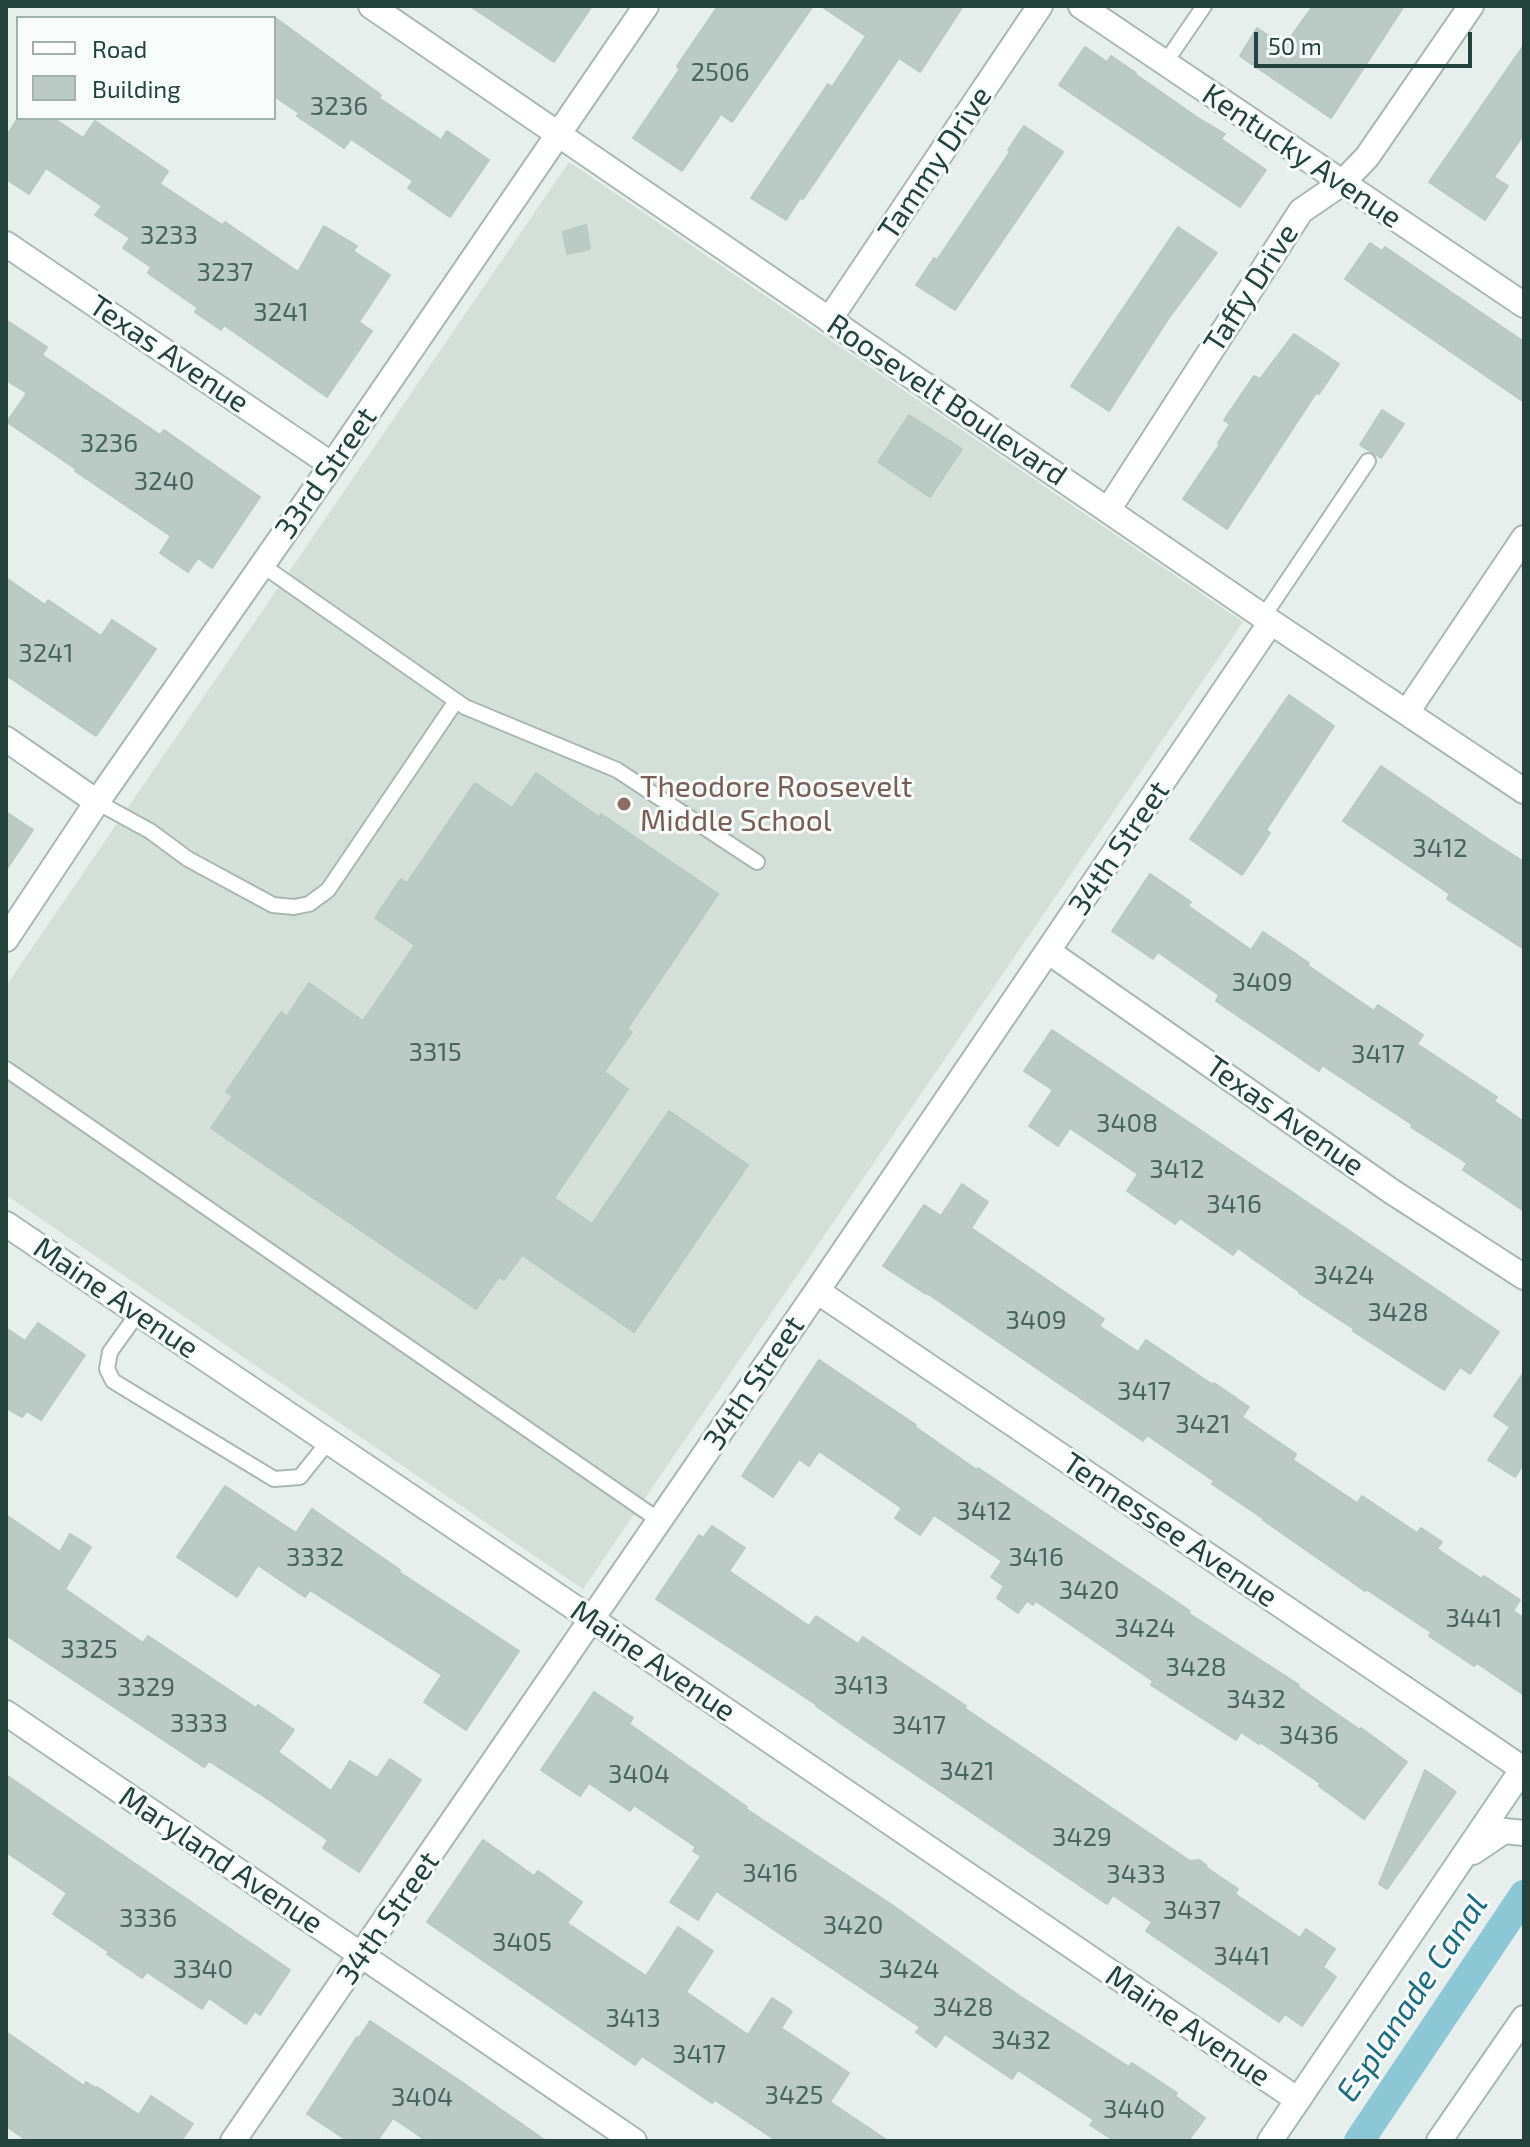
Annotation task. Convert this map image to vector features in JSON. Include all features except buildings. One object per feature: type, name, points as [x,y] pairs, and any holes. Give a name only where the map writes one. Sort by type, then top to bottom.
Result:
[{"type":"street","name":"Roosevelt Boulevard","points":[[371,6],[1267,620],[1524,791]]},
{"type":"street","name":"33rd Street","points":[[6,939],[97,802],[646,6]]},
{"type":"street","name":"Tammy Drive","points":[[829,320],[1040,6]]},
{"type":"street","name":"Kentucky Avenue","points":[[1081,6],[1524,305]]},
{"type":"street","name":"Taffy Drive","points":[[1108,510],[1301,211],[1342,183],[1367,157],[1471,6]]},
{"type":"street","name":"Texas Avenue","points":[[6,244],[332,465]]},
{"type":"street","points":[[1407,712],[1524,538]]},
{"type":"street","name":"34th Street","points":[[233,2141],[1049,952],[1267,620]]},
{"type":"street","points":[[6,739],[97,802]]},
{"type":"street","name":"Texas Avenue","points":[[1049,952],[1391,1191],[1524,1277]]},
{"type":"street","name":"Maine Avenue","points":[[6,1224],[1298,2100]]},
{"type":"street","name":"Tennessee Avenue","points":[[817,1291],[1524,1768]]},
{"type":"street","name":"Maryland Avenue","points":[[6,1713],[634,2141]]},
{"type":"street","points":[[1270,2141],[1524,1768]]},
{"type":"street","points":[[1462,1859],[1504,1831],[1524,1833]]},
{"type":"street","points":[[1439,2141],[1524,2018]]},
{"type":"lane","points":[[1165,63],[1204,6]]},
{"type":"lane","points":[[1267,620],[1368,461]]},
{"type":"lane","points":[[262,565],[465,707],[617,770],[757,862]]},
{"type":"lane","points":[[97,802],[150,831],[188,859],[273,905],[294,907],[309,904],[328,890],[456,701]]},
{"type":"lane","points":[[6,1069],[660,1521]]},
{"type":"lane","points":[[138,1313],[110,1352],[107,1369],[113,1381],[274,1479],[300,1477],[328,1442]]},
{"type":"shaded area","name":"Theodore Roosevelt Middle School","points":[[569,162],[1243,622],[583,1589],[6,1195],[6,986]]},
{"type":"waterway","name":"Esplanade Canal","points":[[1359,2141],[1524,1895]]},
{"type":"place","name":"Theodore Roosevelt Middle School","points":[[624,804]]}]
